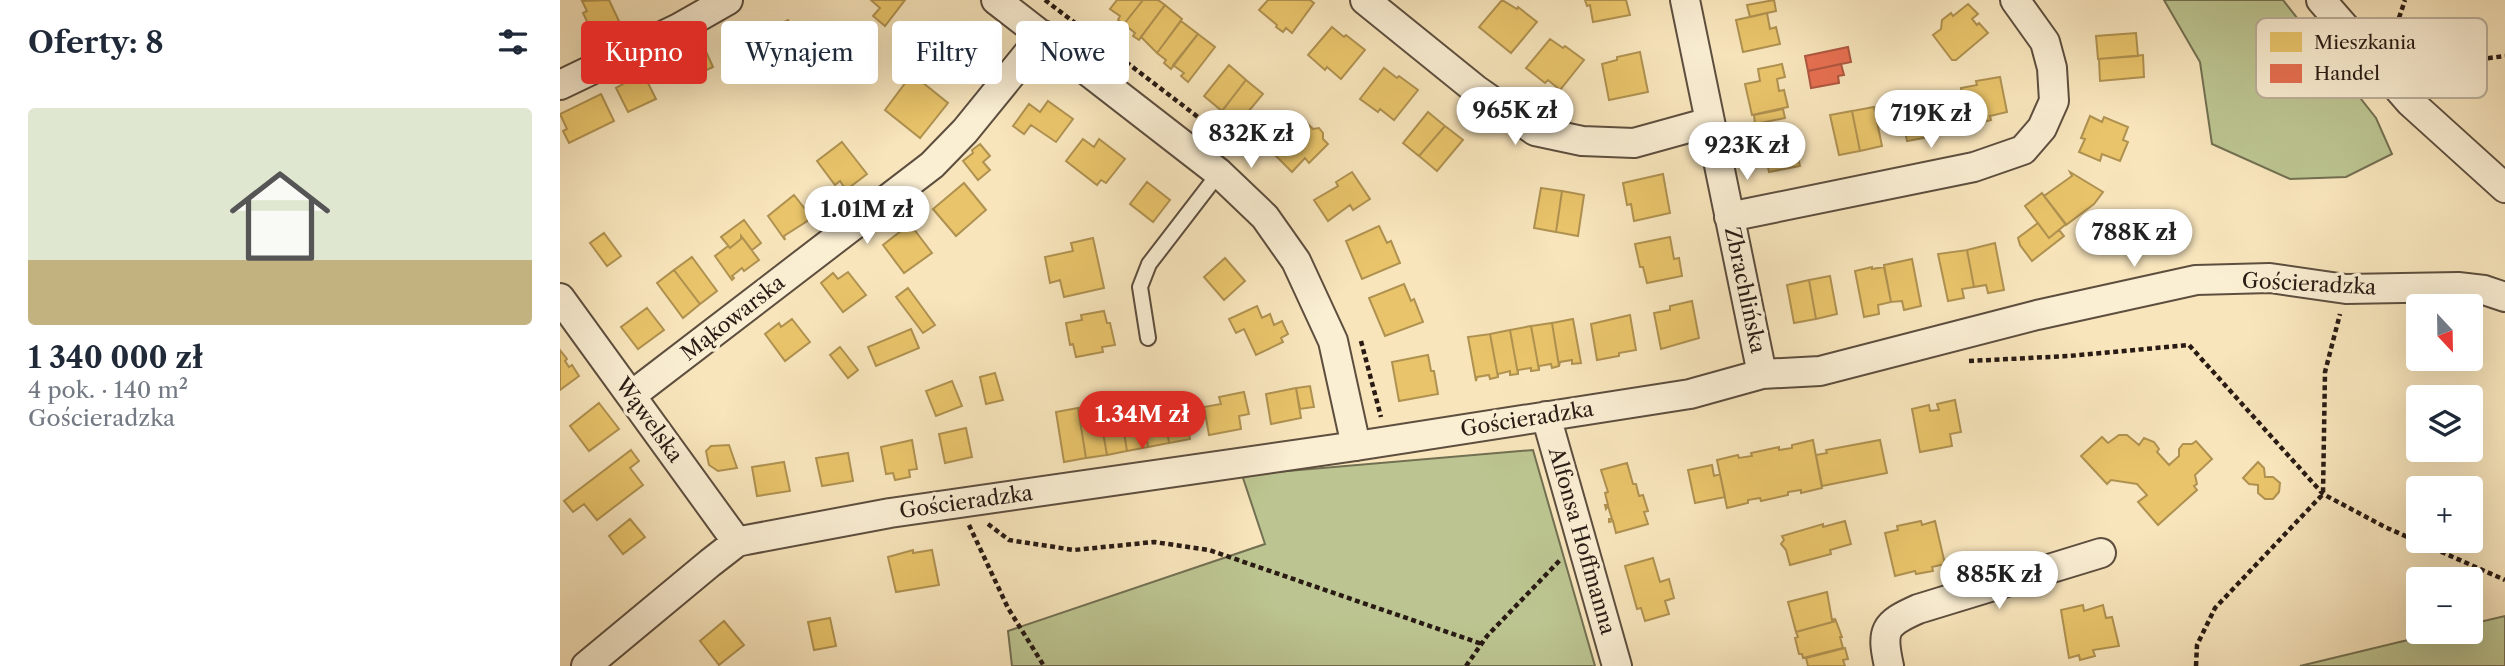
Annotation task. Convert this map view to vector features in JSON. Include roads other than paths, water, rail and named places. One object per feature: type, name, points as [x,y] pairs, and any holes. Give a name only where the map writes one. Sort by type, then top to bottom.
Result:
[{"type":"street","points":[[560,85],[679,28],[728,0]]},
{"type":"street","points":[[996,0],[1024,21]]},
{"type":"street","points":[[1365,0],[1475,89],[1535,131],[1582,141],[1634,143],[1710,122]]},
{"type":"street","name":"Zbrachlińska","points":[[1685,0],[1762,374]]},
{"type":"street","points":[[1729,217],[1974,167],[2023,150],[2042,128],[2054,101],[2052,68],[2045,42],[2015,0]]},
{"type":"street","points":[[2321,0],[2336,18]]},
{"type":"street","name":"Mąkowarska","points":[[632,395],[932,165],[965,131],[1016,68]]},
{"type":"street","points":[[1105,84],[1219,173],[1265,217],[1296,261],[1333,341],[1356,446]]},
{"type":"street","points":[[2406,98],[2505,188]]},
{"type":"street","name":"Gościeradzka","points":[[586,666],[737,542],[890,513],[1356,446],[1690,394],[1762,374],[1820,370],[2037,315],[2196,280],[2270,278],[2346,289],[2458,287],[2484,290],[2505,297]]},
{"type":"street","name":"Wąwelska","points":[[560,298],[737,542]]},
{"type":"street","name":"Alfonsa Hoffmanna","points":[[1546,416],[1617,666]]},
{"type":"street","points":[[1889,666],[1884,643],[1888,627],[1897,618],[2101,553]]},
{"type":"lane","points":[[1148,338],[1140,287],[1149,264],[1219,173]]}]
